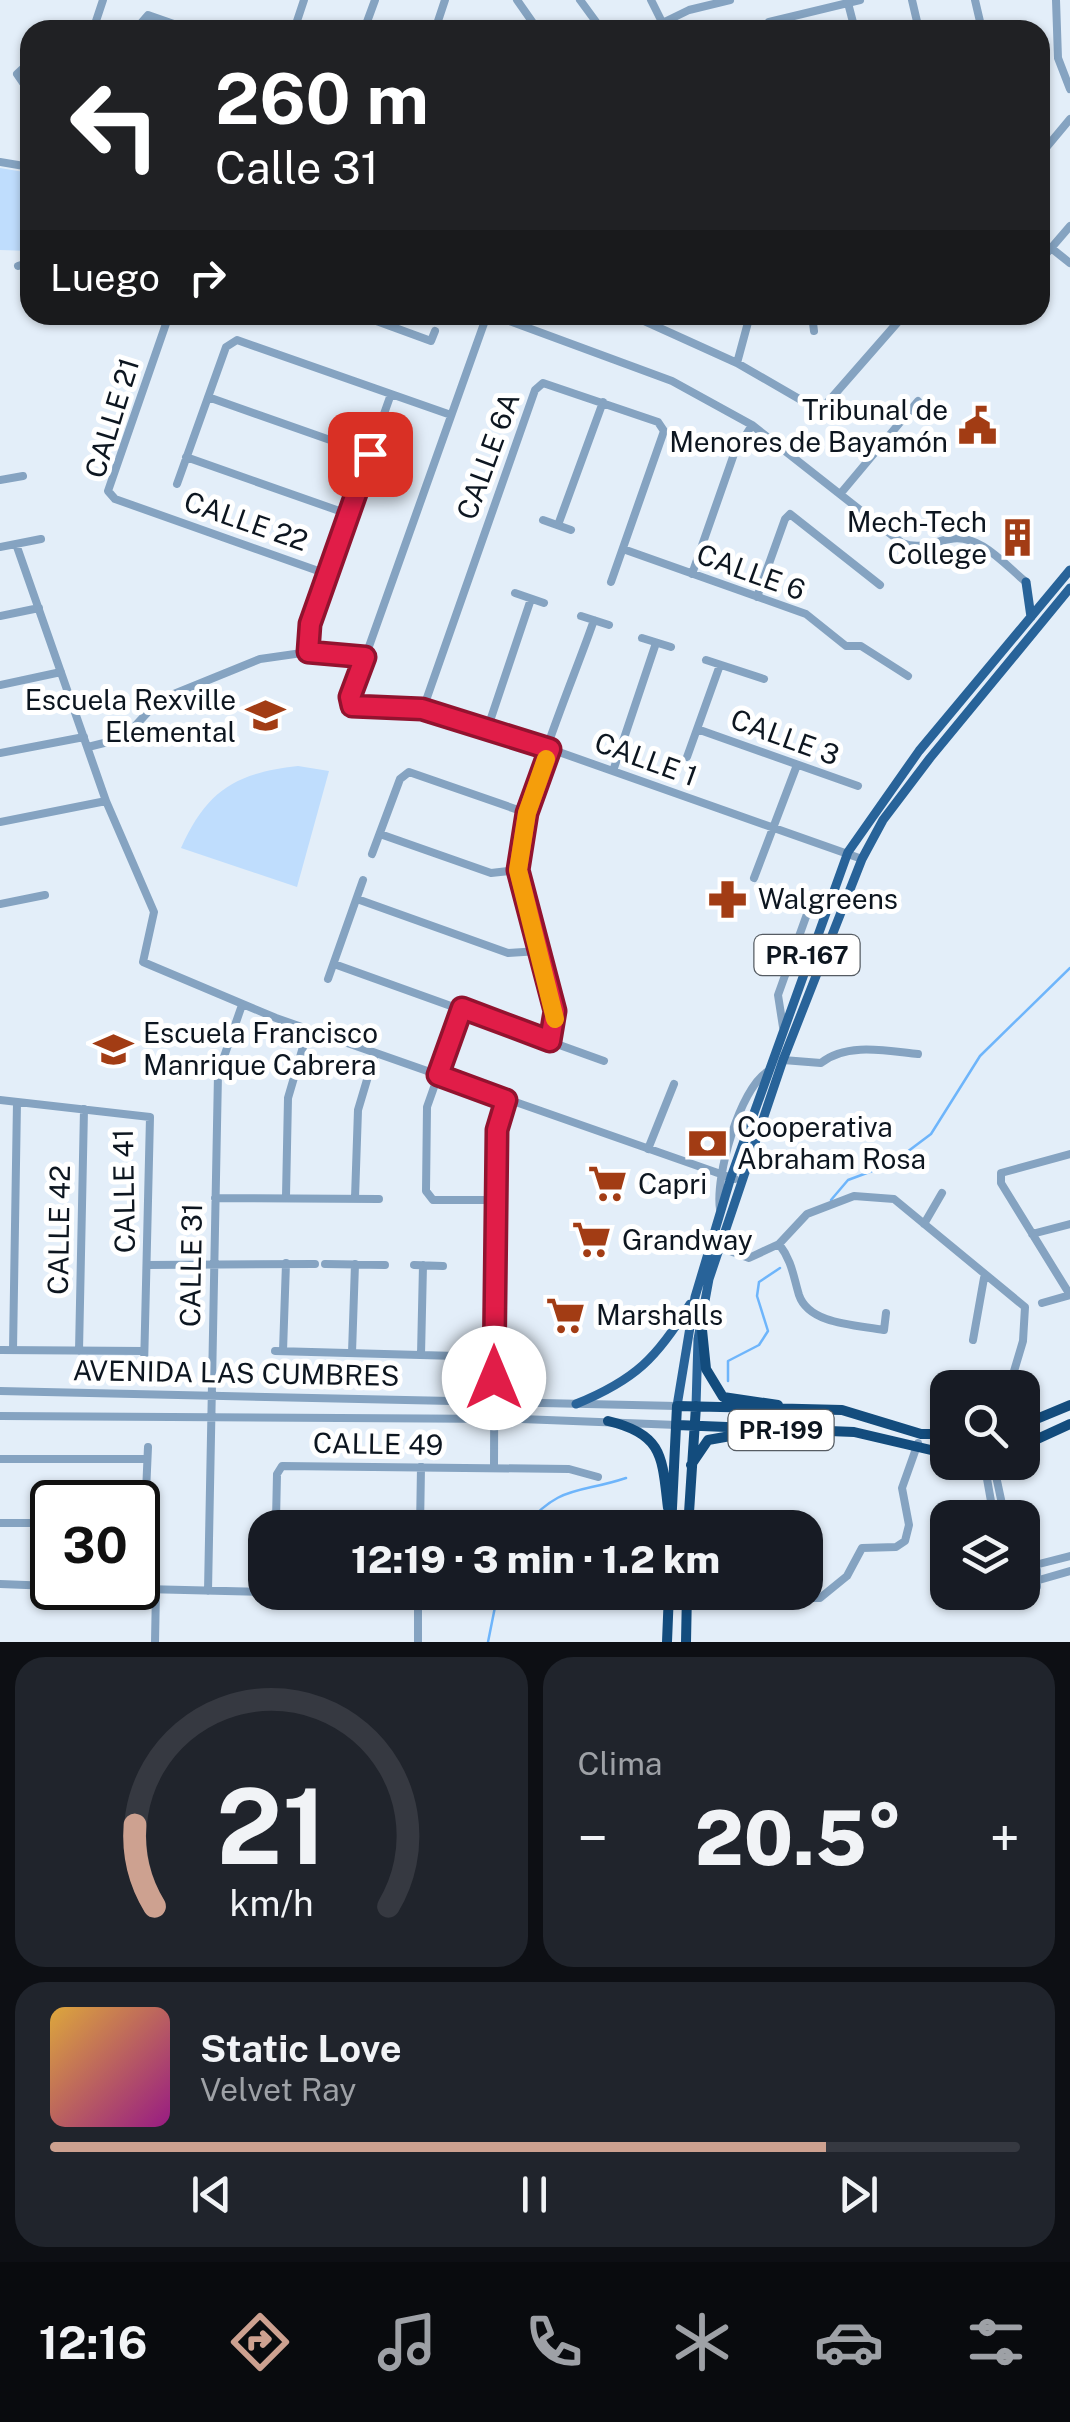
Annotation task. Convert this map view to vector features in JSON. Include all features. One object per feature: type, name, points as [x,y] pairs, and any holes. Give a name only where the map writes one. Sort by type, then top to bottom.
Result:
[{"type":"highway","points":[[702,1320],[706,1369],[723,1397],[828,1410]]},
{"type":"highway","points":[[1040,1418],[1070,1405]]},
{"type":"highway","name":"AVENIDA LAS CUMBRES","points":[[678,1406],[842,1410],[930,1434]]},
{"type":"highway","name":"PR-167","points":[[672,1510],[678,1406]]},
{"type":"highway","name":"PR-167","points":[[689,1510],[696,1406]]},
{"type":"highway","points":[[608,1421],[642,1433],[658,1448],[666,1473],[669,1510]]},
{"type":"highway","points":[[1040,1438],[1070,1424]]},
{"type":"highway","name":"AVENIDA LAS CUMBRES","points":[[676,1425],[854,1432],[930,1451]]},
{"type":"highway","points":[[691,1465],[703,1444],[717,1436],[808,1430]]},
{"type":"highway","points":[[667,1642],[668,1610]]},
{"type":"highway","points":[[686,1642],[687,1610]]},
{"type":"main road","name":"PR-167","points":[[678,1406],[694,1297],[720,1213],[726,1176],[848,852],[919,751],[1070,570]]},
{"type":"main road","points":[[1026,582],[1036,588],[1056,587]]},
{"type":"main road","points":[[1026,582],[1031,617]]},
{"type":"main road","name":"PR-167","points":[[696,1406],[702,1320],[719,1247],[784,1060],[862,859],[884,820],[934,753],[1070,588]]},
{"type":"main road","points":[[576,1404],[638,1373],[666,1343],[694,1297]]},
{"type":"street","points":[[651,0],[661,20],[730,0]]},
{"type":"street","points":[[778,20],[860,0]]},
{"type":"street","points":[[1056,0],[1058,58],[1070,88]]},
{"type":"street","points":[[848,3],[852,20]]},
{"type":"street","points":[[1050,143],[1070,119]]},
{"type":"street","points":[[1070,226],[1051,248],[1070,264]]},
{"type":"street","name":"CALLE 21","points":[[150,512],[114,499],[108,491],[166,325]]},
{"type":"street","points":[[388,325],[431,341],[435,331]]},
{"type":"street","points":[[88,747],[124,738],[159,700],[260,660],[308,652],[365,657],[486,325]]},
{"type":"street","points":[[518,325],[672,381],[752,425],[902,543],[920,547],[951,538],[970,540],[1026,582]]},
{"type":"street","points":[[653,325],[736,362],[820,411],[895,325]]},
{"type":"street","points":[[736,362],[747,325]]},
{"type":"street","points":[[813,325],[814,331]]},
{"type":"street","points":[[177,484],[226,347],[238,340],[451,415]]},
{"type":"street","name":"CALLE 6A","points":[[422,709],[535,390],[543,383],[658,422],[664,430],[611,582]]},
{"type":"street","points":[[308,652],[310,624],[391,394]]},
{"type":"street","points":[[208,397],[370,454]]},
{"type":"street","points":[[840,493],[918,401]]},
{"type":"street","points":[[558,525],[603,402]]},
{"type":"street","points":[[692,574],[734,454],[752,425]]},
{"type":"street","points":[[186,457],[348,514]]},
{"type":"street","points":[[0,480],[24,476]]},
{"type":"street","name":"CALLE 22","points":[[150,512],[327,574]]},
{"type":"street","points":[[757,596],[790,514],[880,584]]},
{"type":"street","points":[[543,520],[571,530]]},
{"type":"street","points":[[0,547],[41,539]]},
{"type":"street","points":[[16,544],[106,801],[154,912],[143,962],[308,1030],[742,1182]]},
{"type":"street","name":"CALLE 6","points":[[623,549],[806,614],[846,646],[862,646],[908,676]]},
{"type":"street","points":[[515,593],[544,604]]},
{"type":"street","points":[[488,727],[531,599]]},
{"type":"street","points":[[0,616],[38,608]]},
{"type":"street","points":[[582,616],[609,625]]},
{"type":"street","points":[[550,1041],[555,1011],[518,870],[527,813],[594,620]]},
{"type":"street","points":[[642,638],[671,648]]},
{"type":"street","points":[[612,771],[656,643]]},
{"type":"street","name":"CALLE 1","points":[[365,657],[350,697],[352,706],[422,709],[488,727],[862,859]]},
{"type":"street","points":[[706,660],[764,679]]},
{"type":"street","points":[[687,757],[720,666]]},
{"type":"street","points":[[0,684],[61,672]]},
{"type":"street","name":"CALLE 3","points":[[697,729],[858,786]]},
{"type":"street","points":[[0,753],[84,737]]},
{"type":"street","points":[[754,878],[797,764]]},
{"type":"street","points":[[372,854],[400,779],[409,772],[527,813]]},
{"type":"street","points":[[0,822],[106,801]]},
{"type":"street","points":[[380,834],[491,873],[518,870]]},
{"type":"street","points":[[328,979],[363,880]]},
{"type":"street","points":[[0,904],[45,895]]},
{"type":"street","points":[[783,1026],[778,995],[807,914],[830,896]]},
{"type":"street","points":[[356,899],[508,953],[539,950]]},
{"type":"street","points":[[334,964],[604,1061]]},
{"type":"street","name":"CALLE 31","points":[[208,1590],[218,1074],[242,1005]]},
{"type":"street","points":[[462,1008],[425,1119],[426,1192],[433,1200],[495,1200]]},
{"type":"street","points":[[286,1196],[288,1098],[308,1030]]},
{"type":"street","points":[[784,1060],[821,1063],[830,1055],[876,1049],[918,1054]]},
{"type":"street","points":[[355,1198],[358,1110],[375,1054]]},
{"type":"street","points":[[648,1149],[674,1084]]},
{"type":"street","name":"CALLE 41","points":[[0,1100],[150,1117],[144,1368]]},
{"type":"street","points":[[494,1468],[497,1130],[506,1100]]},
{"type":"street","points":[[13,1350],[18,1102]]},
{"type":"street","name":"CALLE 42","points":[[80,1351],[84,1110]]},
{"type":"street","points":[[1042,1302],[1070,1295],[1001,1182],[1001,1173],[1070,1154]]},
{"type":"street","points":[[924,1224],[942,1193]]},
{"type":"street","points":[[719,1247],[749,1258],[779,1244],[807,1214],[854,1196],[894,1199],[984,1278],[1025,1307],[1023,1341],[1014,1370]]},
{"type":"street","points":[[215,1198],[379,1199]]},
{"type":"street","points":[[1032,1234],[1070,1224]]},
{"type":"street","points":[[779,1244],[792,1261],[800,1301],[822,1319],[884,1330],[886,1313]]},
{"type":"street","points":[[286,1263],[279,1351],[494,1357]]},
{"type":"street","points":[[352,1353],[355,1264]]},
{"type":"street","points":[[147,1265],[385,1265]]},
{"type":"street","points":[[421,1355],[418,1265],[443,1266]]},
{"type":"street","points":[[973,1340],[984,1278]]},
{"type":"street","points":[[0,1350],[144,1350]]},
{"type":"street","name":"AVENIDA LAS CUMBRES","points":[[0,1391],[678,1406]]},
{"type":"street","name":"AVENIDA LAS CUMBRES","points":[[0,1416],[608,1421],[676,1425]]},
{"type":"street","points":[[823,1595],[846,1576],[862,1548],[896,1547],[906,1542],[910,1525],[902,1488],[921,1434]]},
{"type":"street","points":[[145,1480],[148,1447]]},
{"type":"street","points":[[0,1459],[147,1459]]},
{"type":"street","name":"CALLE 49","points":[[276,1510],[277,1474],[282,1466],[569,1470],[598,1477]]},
{"type":"street","points":[[420,1510],[421,1467]]},
{"type":"street","points":[[0,1523],[30,1523]]},
{"type":"street","points":[[1040,1564],[1070,1556]]},
{"type":"street","points":[[1040,1580],[1070,1571]]},
{"type":"street","points":[[0,1584],[30,1585]]},
{"type":"street","points":[[160,1590],[248,1591]]},
{"type":"street","points":[[154,1642],[155,1610]]},
{"type":"street","points":[[418,1610],[418,1642]]},
{"type":"shaded area","points":[[0,168],[20,171],[20,251],[0,250]]},
{"type":"shaded area","points":[[298,766],[329,771],[297,887],[181,848],[202,812],[226,788],[257,774]]},
{"type":"waterway","points":[[831,1200],[848,1180],[891,1164],[931,1134],[980,1056],[1070,968]]},
{"type":"waterway","points":[[728,1381],[728,1361],[759,1345],[768,1331],[757,1296],[759,1282],[780,1268]]},
{"type":"waterway","points":[[541,1510],[570,1492],[626,1478]]},
{"type":"waterway","points":[[488,1642],[494,1610]]},
{"type":"slow traffic","points":[[546,759],[527,813],[518,870],[555,1019]]},
{"type":"place","name":"Tribunal de Menores de Bayamón","points":[[978,426]]},
{"type":"place","name":"Mech-Tech College","points":[[1017,538]]},
{"type":"place","name":"Escuela Rexville Elemental","points":[[266,716]]},
{"type":"place","name":"Walgreens","points":[[728,899]]},
{"type":"place","name":"Escuela Francisco Manrique Cabrera","points":[[113,1049]]},
{"type":"place","name":"Cooperativa Abraham Rosa","points":[[707,1143]]},
{"type":"place","name":"Capri","points":[[608,1184]]},
{"type":"place","name":"Grandway","points":[[592,1240]]},
{"type":"place","name":"Marshalls","points":[[566,1315]]},
{"type":"route","points":[[370,454],[310,624],[308,652],[365,657],[350,697],[352,706],[422,709],[550,749],[527,813],[518,870],[555,1011],[554,1032],[550,1041],[462,1008],[438,1075],[506,1100],[497,1130],[494,1378]]}]
